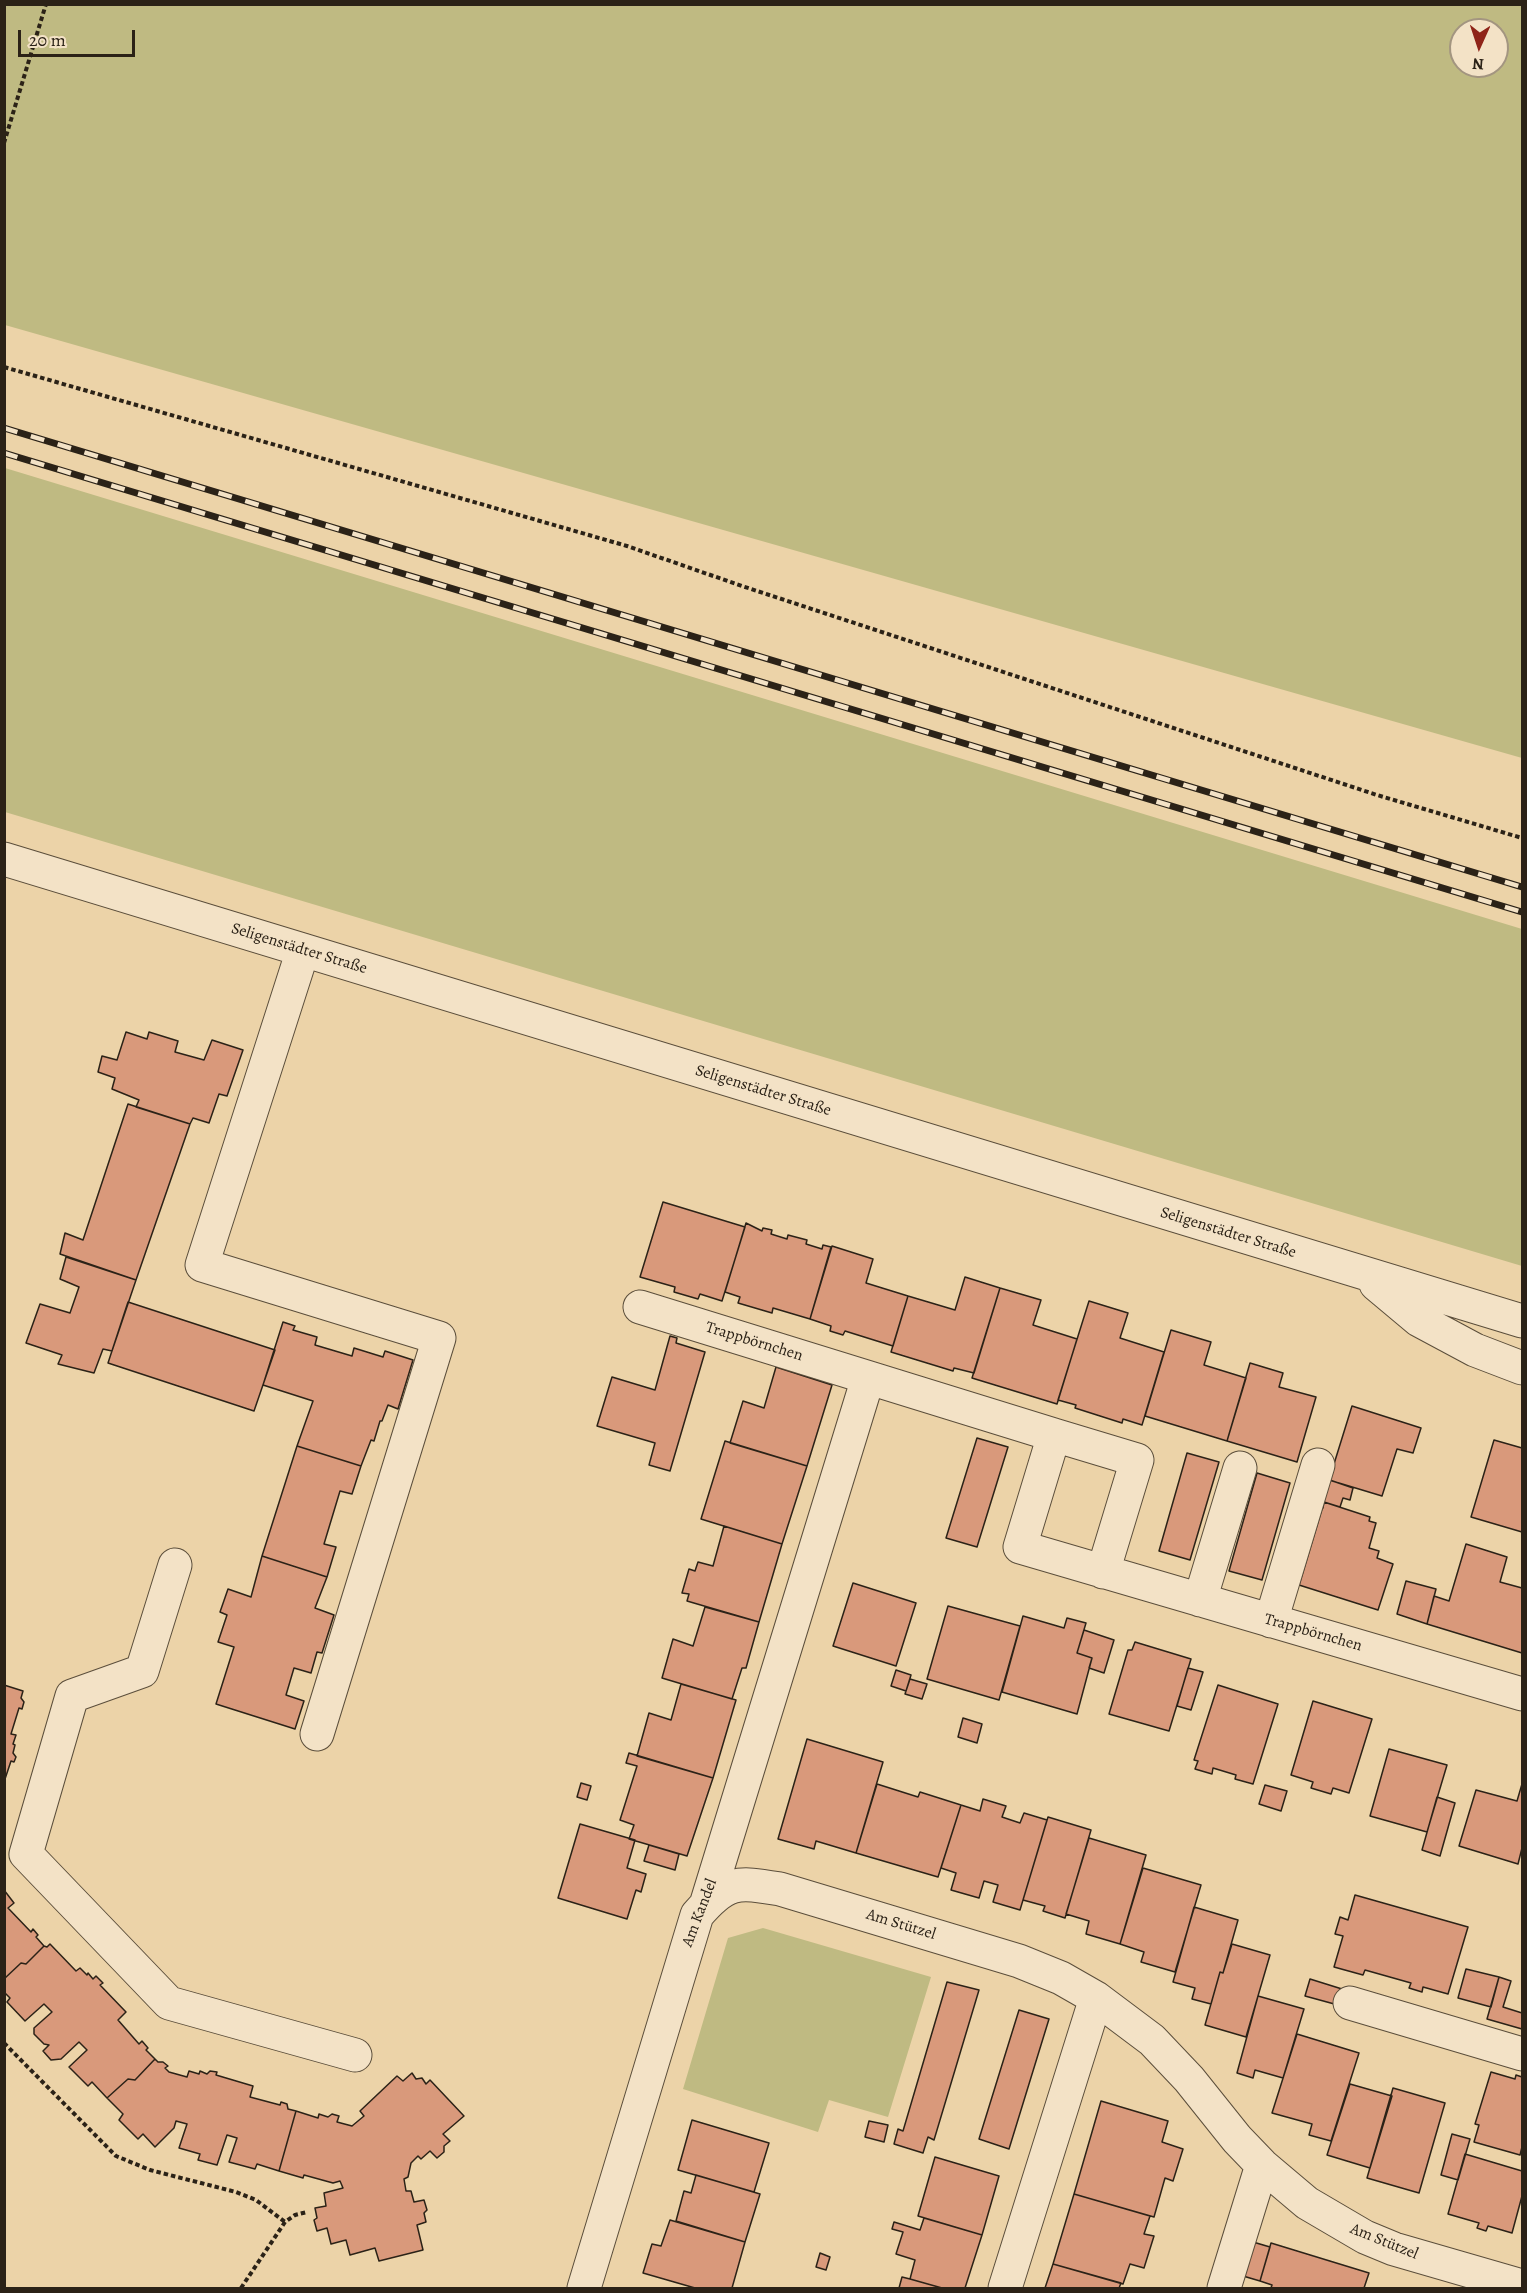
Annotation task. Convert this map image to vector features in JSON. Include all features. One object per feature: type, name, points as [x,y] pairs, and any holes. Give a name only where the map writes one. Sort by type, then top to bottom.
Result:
[{"type":"street","name":"Seligenstädter Straße","points":[[4,859],[1522,1321]]},
{"type":"street","points":[[303,950],[202,1265],[439,1338],[317,1734]]},
{"type":"street","points":[[1365,1275],[1419,1320],[1475,1350],[1522,1368]]},
{"type":"street","name":"Trappbörnchen","points":[[640,1307],[1137,1460],[1103,1572]]},
{"type":"street","name":"Am Kandel","points":[[584,2289],[692,1929],[697,1915],[706,1905],[868,1377]]},
{"type":"street","name":"Trappbörnchen","points":[[1054,1435],[1020,1547],[1522,1694]]},
{"type":"street","points":[[1271,1621],[1318,1465]]},
{"type":"street","points":[[1200,1600],[1240,1468]]},
{"type":"street","points":[[175,1565],[142,1671],[72,1696],[26,1854],[169,2003],[355,2055]]},
{"type":"street","name":"Am Stützel","points":[[706,1905],[714,1895],[738,1885],[780,1888],[1019,1961],[1061,1978],[1096,1998],[1157,2046],[1189,2079],[1237,2139],[1307,2203],[1365,2237],[1402,2252],[1522,2286]]},
{"type":"street","points":[[1005,2289],[1096,1998]]},
{"type":"street","points":[[1350,2003],[1522,2054]]},
{"type":"street","points":[[1224,2289],[1262,2164]]},
{"type":"path","points":[[4,143],[46,4]]},
{"type":"path","points":[[4,367],[627,546],[1377,795],[1522,838]]},
{"type":"path","points":[[4,2043],[116,2156],[150,2170],[236,2192],[256,2200],[285,2222]]},
{"type":"path","points":[[241,2289],[285,2222],[296,2215],[307,2212]]},
{"type":"shaded area","points":[[4,5],[1522,5],[1522,758],[5,325]]},
{"type":"shaded area","points":[[5,468],[1522,929],[1522,1266],[5,812]]},
{"type":"shaded area","points":[[763,1928],[931,1977],[888,2117],[829,2100],[818,2132],[683,2089],[728,1938]]},
{"type":"building","points":[[126,1032],[147,1039],[149,1032],[178,1041],[175,1052],[204,1060],[212,1040],[243,1050],[227,1096],[219,1094],[209,1123],[193,1118],[190,1124],[136,1107],[139,1100],[112,1089],[115,1078],[98,1072],[102,1056],[117,1060]]},
{"type":"building","points":[[128,1104],[190,1124],[136,1280],[60,1254],[65,1233],[83,1240]]},
{"type":"building","points":[[663,1202],[745,1227],[722,1301],[700,1294],[698,1299],[674,1292],[675,1287],[640,1277]]},
{"type":"building","points":[[746,1223],[762,1231],[763,1228],[772,1230],[771,1234],[787,1239],[788,1235],[807,1240],[806,1244],[822,1249],[823,1245],[831,1247],[810,1319],[773,1308],[772,1313],[738,1303],[740,1297],[725,1292]]},
{"type":"building","points":[[832,1246],[873,1259],[866,1283],[908,1296],[893,1346],[845,1331],[843,1335],[830,1331],[831,1326],[810,1319]]},
{"type":"building","points":[[66,1257],[136,1280],[112,1351],[103,1349],[94,1373],[58,1364],[62,1355],[26,1343],[40,1304],[70,1313],[79,1287],[60,1279]]},
{"type":"building","points":[[965,1277],[1000,1288],[974,1373],[954,1368],[953,1371],[891,1352],[908,1296],[955,1310]]},
{"type":"building","points":[[1000,1288],[1041,1300],[1033,1325],[1077,1339],[1057,1404],[972,1378]]},
{"type":"building","points":[[1089,1301],[1128,1313],[1120,1338],[1164,1352],[1142,1425],[1123,1419],[1122,1423],[1058,1400]]},
{"type":"building","points":[[128,1302],[275,1350],[254,1411],[108,1363]]},
{"type":"building","points":[[283,1322],[295,1326],[293,1330],[317,1337],[315,1345],[352,1356],[354,1348],[383,1357],[385,1351],[413,1360],[398,1409],[388,1405],[361,1466],[297,1446],[313,1401],[263,1385]]},
{"type":"building","points":[[1171,1330],[1211,1342],[1204,1365],[1246,1378],[1227,1441],[1145,1416]]},
{"type":"building","points":[[670,1336],[677,1338],[676,1343],[705,1352],[670,1471],[649,1465],[655,1443],[597,1426],[612,1377],[655,1390]]},
{"type":"building","points":[[1250,1363],[1283,1373],[1279,1387],[1316,1397],[1297,1462],[1227,1441]]},
{"type":"building","points":[[776,1367],[832,1385],[807,1466],[730,1443],[743,1401],[764,1408]]},
{"type":"building","points":[[1352,1406],[1421,1428],[1413,1453],[1397,1449],[1382,1496],[1329,1480]]},
{"type":"building","points":[[977,1438],[1008,1447],[977,1547],[946,1538]]},
{"type":"building","points":[[1494,1440],[1522,1448],[1522,1532],[1471,1517]]},
{"type":"building","points":[[725,1441],[807,1466],[782,1544],[701,1519]]},
{"type":"building","points":[[297,1446],[361,1466],[352,1494],[340,1491],[324,1544],[336,1547],[327,1577],[262,1556]]},
{"type":"building","points":[[1187,1453],[1219,1462],[1190,1560],[1159,1551]]},
{"type":"building","points":[[1257,1473],[1290,1483],[1262,1580],[1229,1571]]},
{"type":"building","points":[[1324,1478],[1353,1488],[1350,1500],[1343,1498],[1340,1507],[1324,1502],[1323,1508],[1316,1506]]},
{"type":"building","points":[[1324,1502],[1370,1517],[1369,1521],[1376,1523],[1369,1548],[1379,1551],[1377,1558],[1393,1564],[1378,1610],[1299,1585]]},
{"type":"building","points":[[724,1526],[782,1544],[759,1622],[687,1601],[689,1594],[682,1593],[689,1569],[695,1571],[698,1562],[713,1566]]},
{"type":"building","points":[[1466,1544],[1507,1557],[1500,1582],[1522,1588],[1522,1653],[1427,1624],[1434,1596],[1449,1601]]},
{"type":"building","points":[[262,1556],[327,1577],[315,1608],[334,1615],[322,1653],[317,1652],[311,1673],[294,1668],[286,1695],[304,1701],[295,1729],[216,1704],[234,1647],[218,1642],[227,1615],[220,1612],[228,1589],[251,1597]]},
{"type":"building","points":[[1406,1581],[1436,1589],[1427,1624],[1397,1614]]},
{"type":"building","points":[[853,1583],[916,1603],[896,1666],[833,1646]]},
{"type":"building","points":[[948,1606],[1020,1626],[999,1700],[927,1679]]},
{"type":"building","points":[[705,1607],[759,1622],[746,1668],[742,1668],[732,1699],[662,1678],[673,1639],[693,1646]]},
{"type":"building","points":[[1023,1616],[1064,1628],[1067,1618],[1086,1623],[1077,1653],[1092,1658],[1077,1714],[1002,1692]]},
{"type":"building","points":[[1084,1630],[1114,1640],[1104,1673],[1089,1668],[1092,1658],[1077,1653]]},
{"type":"building","points":[[1135,1642],[1191,1659],[1169,1731],[1109,1714],[1128,1650],[1132,1650]]},
{"type":"building","points":[[1188,1668],[1203,1672],[1191,1710],[1177,1706]]},
{"type":"building","points":[[896,1670],[911,1675],[906,1691],[891,1686]]},
{"type":"building","points":[[910,1679],[927,1684],[922,1699],[905,1694]]},
{"type":"building","points":[[681,1684],[736,1700],[713,1778],[637,1756],[649,1713],[671,1720]]},
{"type":"building","points":[[4,1685],[23,1691],[21,1698],[24,1702],[22,1709],[19,1708],[11,1734],[16,1735],[13,1753],[16,1757],[14,1762],[11,1761],[4,1782]]},
{"type":"building","points":[[1218,1685],[1278,1704],[1253,1784],[1235,1779],[1236,1775],[1213,1768],[1212,1774],[1195,1769],[1198,1761],[1194,1760]]},
{"type":"building","points":[[1313,1701],[1372,1719],[1349,1793],[1333,1788],[1331,1794],[1311,1788],[1313,1782],[1291,1775]]},
{"type":"building","points":[[963,1718],[982,1724],[977,1743],[958,1737]]},
{"type":"building","points":[[807,1739],[883,1762],[856,1853],[816,1841],[814,1849],[778,1839]]},
{"type":"building","points":[[1389,1749],[1447,1765],[1427,1832],[1370,1816]]},
{"type":"building","points":[[629,1753],[713,1778],[687,1856],[629,1839],[634,1825],[620,1820],[637,1766],[626,1763]]},
{"type":"building","points":[[581,1783],[591,1786],[587,1800],[577,1797]]},
{"type":"building","points":[[877,1784],[918,1797],[920,1792],[961,1805],[938,1877],[856,1853]]},
{"type":"building","points":[[1522,1784],[1522,1848],[1518,1864],[1459,1846],[1476,1790],[1517,1801]]},
{"type":"building","points":[[1265,1785],[1287,1791],[1281,1811],[1259,1804]]},
{"type":"building","points":[[1437,1797],[1455,1803],[1440,1856],[1422,1850]]},
{"type":"building","points":[[983,1799],[1006,1806],[1002,1817],[1020,1823],[1024,1813],[1047,1820],[1020,1910],[993,1902],[998,1885],[984,1881],[979,1898],[951,1890],[956,1873],[941,1868],[961,1805],[980,1811]]},
{"type":"building","points":[[1048,1817],[1091,1830],[1065,1918],[1043,1911],[1045,1906],[1023,1900]]},
{"type":"building","points":[[580,1824],[635,1840],[627,1868],[646,1874],[641,1892],[636,1890],[627,1919],[558,1898]]},
{"type":"building","points":[[1089,1838],[1146,1855],[1120,1944],[1086,1934],[1089,1921],[1066,1914]]},
{"type":"building","points":[[649,1845],[679,1854],[675,1870],[644,1861]]},
{"type":"building","points":[[1143,1868],[1201,1885],[1175,1972],[1141,1962],[1144,1952],[1120,1944]]},
{"type":"building","points":[[4,1890],[14,1903],[8,1908],[31,1932],[33,1929],[38,1935],[36,1937],[44,1946],[26,1964],[21,1963],[4,1979]]},
{"type":"building","points":[[1355,1895],[1468,1927],[1448,1994],[1423,1987],[1422,1992],[1409,1988],[1411,1983],[1365,1970],[1363,1975],[1334,1967],[1343,1936],[1335,1934],[1340,1917],[1348,1920]]},
{"type":"building","points":[[1194,1907],[1238,1920],[1223,1973],[1220,1972],[1211,2004],[1192,1999],[1195,1988],[1173,1982]]},
{"type":"building","points":[[50,1944],[76,1971],[80,1968],[93,1979],[96,1976],[103,1983],[100,1985],[126,2012],[118,2020],[139,2044],[142,2041],[148,2048],[146,2050],[155,2059],[135,2080],[128,2079],[107,2098],[92,2082],[88,2086],[69,2067],[87,2050],[79,2042],[61,2059],[51,2060],[43,2051],[49,2045],[44,2044],[34,2034],[34,2028],[52,2012],[44,2004],[25,2021],[7,2002],[10,1998],[4,1992],[4,1979],[21,1963],[26,1964],[44,1946],[47,1947]]},
{"type":"building","points":[[1232,1944],[1270,1955],[1246,2037],[1205,2025],[1220,1972],[1223,1973]]},
{"type":"building","points":[[1466,1969],[1499,1977],[1491,2007],[1458,1998]]},
{"type":"building","points":[[1499,1977],[1511,1981],[1503,2007],[1522,2013],[1522,2029],[1487,2019]]},
{"type":"building","points":[[1310,1979],[1342,1989],[1338,2005],[1305,1996]]},
{"type":"building","points":[[947,1982],[979,1990],[934,2140],[928,2137],[923,2153],[894,2144],[898,2129],[903,2131]]},
{"type":"building","points":[[1258,1996],[1304,2009],[1283,2078],[1255,2070],[1253,2078],[1237,2073]]},
{"type":"building","points":[[1019,2010],[1049,2019],[1009,2149],[979,2139]]},
{"type":"building","points":[[1297,2034],[1359,2053],[1331,2141],[1309,2135],[1312,2124],[1272,2113]]},
{"type":"building","points":[[155,2059],[168,2066],[165,2068],[169,2072],[187,2077],[189,2071],[199,2074],[200,2071],[207,2074],[210,2071],[217,2072],[216,2075],[253,2086],[250,2097],[280,2105],[281,2102],[287,2104],[288,2109],[296,2111],[279,2171],[257,2164],[255,2169],[229,2162],[237,2138],[227,2135],[217,2165],[198,2160],[200,2154],[179,2148],[187,2124],[176,2121],[174,2128],[155,2147],[143,2134],[138,2139],[119,2120],[123,2114],[107,2098],[128,2079],[135,2080]]},
{"type":"building","points":[[1491,2072],[1515,2079],[1516,2075],[1522,2077],[1520,2155],[1474,2142],[1479,2125],[1475,2124]]},
{"type":"building","points":[[412,2073],[416,2079],[422,2078],[426,2084],[430,2080],[464,2116],[443,2134],[450,2141],[444,2146],[444,2152],[437,2158],[430,2151],[421,2159],[418,2156],[411,2163],[408,2177],[404,2179],[406,2191],[411,2191],[414,2202],[424,2200],[427,2210],[424,2213],[426,2222],[417,2225],[423,2250],[379,2261],[375,2248],[350,2255],[346,2240],[331,2244],[327,2228],[317,2231],[314,2220],[317,2218],[315,2208],[326,2206],[324,2193],[343,2188],[340,2181],[333,2183],[279,2171],[296,2111],[318,2118],[319,2114],[328,2117],[332,2114],[339,2116],[337,2122],[352,2126],[364,2116],[360,2111],[397,2076],[403,2081]]},
{"type":"building","points":[[1350,2084],[1392,2096],[1370,2168],[1327,2155]]},
{"type":"building","points":[[1393,2088],[1445,2103],[1419,2193],[1367,2178]]},
{"type":"building","points":[[1101,2101],[1168,2121],[1162,2142],[1183,2149],[1173,2181],[1165,2178],[1154,2217],[1074,2194]]},
{"type":"building","points":[[692,2120],[769,2143],[754,2192],[678,2170]]},
{"type":"building","points":[[869,2121],[888,2125],[884,2142],[865,2137]]},
{"type":"building","points":[[1452,2134],[1470,2139],[1458,2180],[1441,2175]]},
{"type":"building","points":[[1465,2154],[1522,2171],[1522,2196],[1512,2233],[1488,2226],[1486,2231],[1477,2228],[1479,2223],[1448,2214]]},
{"type":"building","points":[[935,2157],[999,2176],[982,2235],[918,2216]]},
{"type":"building","points":[[696,2175],[760,2194],[745,2242],[676,2221],[684,2191],[691,2193]]},
{"type":"building","points":[[1074,2194],[1150,2216],[1144,2234],[1154,2236],[1144,2268],[1130,2264],[1123,2284],[1053,2264]]},
{"type":"building","points":[[924,2218],[982,2235],[965,2288],[942,2288],[910,2279],[915,2260],[896,2254],[903,2232],[892,2229],[894,2222],[920,2230]]},
{"type":"building","points":[[670,2220],[745,2242],[732,2288],[695,2288],[643,2273],[652,2244],[661,2246]]},
{"type":"building","points":[[1253,2242],[1270,2247],[1260,2281],[1243,2276]]},
{"type":"building","points":[[1271,2243],[1369,2273],[1364,2288],[1271,2288],[1272,2285],[1260,2281]]},
{"type":"building","points":[[820,2253],[830,2257],[826,2270],[816,2267]]},
{"type":"building","points":[[1053,2264],[1121,2283],[1119,2288],[1045,2288]]},
{"type":"building","points":[[902,2277],[910,2279],[942,2288],[899,2288]]},
{"type":"railway","points":[[4,428],[1522,887]]},
{"type":"railway","points":[[4,453],[1522,912]]}]
